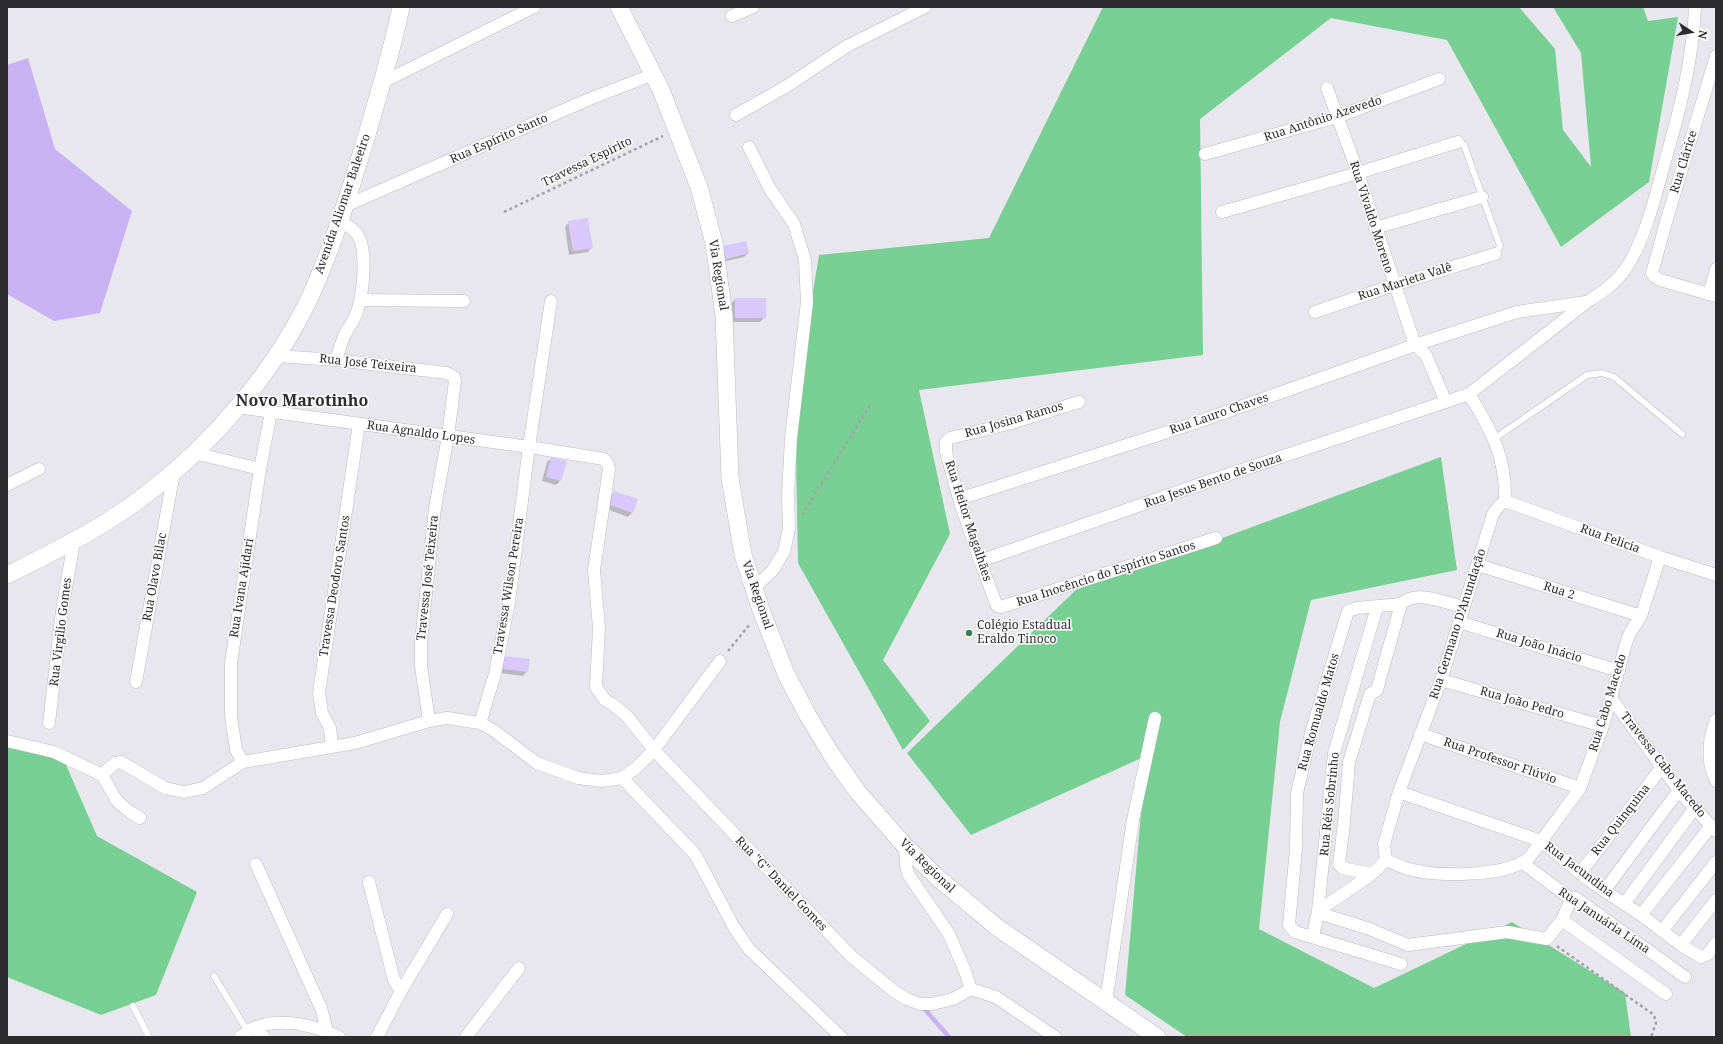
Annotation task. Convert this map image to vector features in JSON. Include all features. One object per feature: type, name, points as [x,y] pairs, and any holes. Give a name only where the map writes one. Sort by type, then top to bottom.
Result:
[{"type":"main road","name":"Avenida Aliomar Baleeiro","points":[[7,575],[74,541],[148,494],[194,453],[237,408],[276,356],[310,295],[342,214],[383,82],[401,7]]},
{"type":"main road","name":"Via Regional","points":[[619,7],[654,74],[678,128],[699,187],[714,243],[724,315],[730,478],[743,555],[761,610],[786,674],[827,748],[857,790],[905,846],[938,878],[998,928],[1157,1037]]},
{"type":"street","points":[[383,82],[534,7]]},
{"type":"street","points":[[732,16],[753,7]]},
{"type":"street","points":[[736,115],[787,86],[847,46],[910,11],[925,7]]},
{"type":"street","name":"Rua Jesus Bento de Souza","points":[[980,561],[1469,394],[1587,302],[1604,292],[1619,277],[1631,260],[1649,218],[1678,114],[1686,79],[1694,29],[1695,7]]},
{"type":"street","name":"Rua Clárice","points":[[1712,295],[1660,280],[1654,276],[1653,268],[1716,56]]},
{"type":"street","name":"Rua Espírito Santo","points":[[342,214],[587,100],[654,74]]},
{"type":"street","name":"Rua Antônio Azevedo","points":[[1205,154],[1337,117],[1439,79]]},
{"type":"street","name":"Rua Vivaldo Moreno","points":[[1327,88],[1358,173],[1415,345]]},
{"type":"street","points":[[1222,212],[1358,173],[1458,142]]},
{"type":"street","points":[[750,147],[770,188],[794,224],[805,260],[807,302],[791,438],[788,495],[789,528],[784,552],[772,571],[754,588]]},
{"type":"street","points":[[1376,228],[1482,197]]},
{"type":"street","points":[[336,360],[344,336],[357,314],[364,266],[362,245],[359,235],[342,214]]},
{"type":"street","name":"Rua Marieta Valê","points":[[1315,312],[1394,284],[1495,254]]},
{"type":"street","points":[[1712,295],[1716,269]]},
{"type":"street","points":[[360,300],[464,301]]},
{"type":"street","name":"Travessa Wilson Pereira","points":[[480,723],[495,674],[509,602],[529,447],[551,302]]},
{"type":"street","name":"Rua Lauro Chaves","points":[[959,500],[1192,424],[1415,345],[1518,312],[1587,302]]},
{"type":"street","points":[[1415,345],[1426,355],[1446,402]]},
{"type":"street","name":"Rua José Teixeira","points":[[276,356],[336,360],[447,373],[454,377],[455,381]]},
{"type":"street","name":"Travessa José Teixeira","points":[[429,721],[422,666],[421,642],[435,508],[448,436],[455,381]]},
{"type":"street","points":[[1469,394],[1490,429],[1503,464],[1506,483],[1505,501]]},
{"type":"street","name":"Rua Josina Ramos","points":[[950,438],[1008,424],[1079,402]]},
{"type":"street","name":"Rua Agnaldo Lopes","points":[[237,408],[529,447],[604,459]]},
{"type":"street","name":"Rua Ivana Ajidari","points":[[243,762],[236,750],[231,716],[231,663],[260,469],[271,412]]},
{"type":"street","name":"Travessa Deodoro Santos","points":[[332,746],[330,728],[322,713],[319,693],[359,424]]},
{"type":"street","name":"Rua Heitor Magalhães","points":[[950,438],[946,442],[946,452],[959,500],[996,605]]},
{"type":"street","points":[[194,453],[260,469]]},
{"type":"street","name":"Rua \"G\" Daniel Gomes","points":[[604,459],[608,464],[609,469],[594,570],[599,628],[596,687],[604,700],[612,704],[626,715],[654,750],[852,957],[895,992],[920,1004],[943,1002],[962,995],[971,989]]},
{"type":"street","points":[[7,486],[39,469]]},
{"type":"street","name":"Rua Olavo Bilac","points":[[136,682],[174,472]]},
{"type":"street","name":"Rua Felicia","points":[[1505,501],[1660,557],[1716,575]]},
{"type":"street","name":"Rua Germano D'Anundação","points":[[1386,860],[1384,844],[1399,792],[1441,680],[1493,514],[1505,501]]},
{"type":"street","name":"Rua Inocêncio do Espírito Santos","points":[[996,605],[1001,607],[1216,538]]},
{"type":"street","name":"Rua Virgilio Gomes","points":[[49,723],[62,611],[74,541]]},
{"type":"street","name":"Rua Cabo Macedo","points":[[1523,863],[1529,858],[1580,788],[1603,726],[1630,633],[1641,616],[1660,557]]},
{"type":"street","name":"Rua 2","points":[[1478,565],[1641,616]]},
{"type":"street","name":"Rua Romualdo Matos","points":[[1313,937],[1295,932],[1289,925],[1296,848],[1297,793],[1311,733],[1347,614],[1351,609],[1402,604],[1406,599],[1413,597],[1423,597],[1463,607]]},
{"type":"street","points":[[1372,874],[1342,868],[1339,864],[1349,762],[1370,694],[1377,690],[1402,604]]},
{"type":"street","name":"Rua Réis Sobrinho","points":[[1313,937],[1318,912],[1334,753],[1377,606]]},
{"type":"street","name":"Rua João Inácio","points":[[1459,622],[1619,671]]},
{"type":"street","points":[[102,775],[118,762],[165,788],[184,792],[203,788],[243,762],[355,743],[429,721],[447,718],[480,723],[493,730],[537,763],[578,778],[602,781],[622,778],[636,768],[654,750],[720,660]]},
{"type":"street","name":"Rua João Pedro","points":[[1441,680],[1603,726]]},
{"type":"street","name":"Travessa Cabo Macedo","points":[[1611,698],[1678,790],[1713,828]]},
{"type":"street","points":[[1106,1002],[1132,820],[1155,718]]},
{"type":"street","points":[[1716,720],[1709,745],[1709,759],[1712,773],[1716,781]]},
{"type":"street","name":"Rua Professor Flúvio","points":[[1420,734],[1580,788]]},
{"type":"street","points":[[7,741],[54,752],[102,775],[117,801],[140,818]]},
{"type":"street","name":"Rua Quinquina","points":[[1580,873],[1662,768]]},
{"type":"street","points":[[622,778],[695,854],[736,929],[749,949],[841,1037]]},
{"type":"street","points":[[1604,891],[1678,790]]},
{"type":"street","name":"Rua Jacundina","points":[[1399,792],[1541,841],[1604,891],[1641,915],[1681,945],[1701,957],[1708,954],[1716,943]]},
{"type":"street","points":[[1624,904],[1694,809]]},
{"type":"street","points":[[1641,915],[1713,828]]},
{"type":"street","points":[[905,846],[908,874],[948,934],[965,971],[971,989],[996,997],[1055,1037]]},
{"type":"street","points":[[1318,912],[1372,874],[1386,860],[1409,869],[1432,873],[1461,874],[1489,872],[1523,863]]},
{"type":"street","points":[[1662,931],[1716,862]]},
{"type":"street","name":"Rua Januária Lima","points":[[1523,863],[1571,899],[1576,898],[1685,977]]},
{"type":"street","points":[[256,864],[321,1008],[326,1031]]},
{"type":"street","points":[[369,882],[394,980],[401,991]]},
{"type":"street","points":[[1318,912],[1367,928],[1408,945],[1508,932],[1547,939],[1562,920],[1571,899]]},
{"type":"street","points":[[1681,945],[1716,900]]},
{"type":"street","points":[[377,1037],[401,991],[447,914]]},
{"type":"street","points":[[1562,920],[1666,994]]},
{"type":"street","points":[[1313,937],[1401,964]]},
{"type":"street","points":[[466,1037],[519,968]]},
{"type":"street","points":[[247,1032],[271,1024],[297,1024],[326,1031],[338,1037]]},
{"type":"street","points":[[247,1032],[264,1037]]},
{"type":"lane","points":[[1458,142],[1464,145],[1500,246],[1495,254]]},
{"type":"lane","points":[[1494,439],[1587,375],[1602,373],[1614,377],[1682,434]]},
{"type":"lane","points":[[214,976],[247,1032]]},
{"type":"lane","points":[[133,1006],[149,1037]]},
{"type":"path","name":"Travessa Espirito","points":[[504,212],[678,128]]},
{"type":"path","points":[[800,519],[870,405]]},
{"type":"path","points":[[720,660],[761,610]]},
{"type":"path","points":[[1547,939],[1654,1016],[1656,1023],[1651,1037]]},
{"type":"green space","points":[[1103,7],[1519,7],[1555,49],[1563,130],[1591,167],[1581,53],[1553,7],[1643,7],[1648,21],[1678,17],[1649,182],[1561,247],[1447,40],[1331,18],[1200,119],[1203,355],[919,390],[950,534],[883,660],[930,721],[903,750],[798,563],[795,401],[819,255],[989,238]]},
{"type":"green space","points":[[1441,457],[1457,570],[1311,600],[1280,722],[1259,929],[1374,988],[1512,922],[1625,993],[1631,1037],[1187,1037],[1125,995],[1146,756],[971,835],[907,753],[1081,585],[1217,540]]},
{"type":"green space","points":[[7,743],[60,751],[97,836],[197,892],[156,995],[101,1015],[7,977]]},
{"type":"shaded area","points":[[28,58],[55,149],[132,211],[100,313],[54,321],[7,294],[7,65]]},
{"type":"building","points":[[588,218],[593,248],[573,251],[568,221]]},
{"type":"building","points":[[746,241],[749,253],[726,259],[723,246]]},
{"type":"building","points":[[735,298],[766,298],[766,318],[735,318]]},
{"type":"building","points":[[551,457],[567,461],[561,481],[546,477]]},
{"type":"building","points":[[614,491],[638,499],[633,513],[610,505]]},
{"type":"building","points":[[505,656],[530,659],[528,672],[503,669]]},
{"type":"waterway","points":[[921,1005],[949,1037]]},
{"type":"place","name":"Colégio Estadual Eraldo Tinoco","points":[[969,633]]},
{"type":"district","name":"Novo Marotinho","points":[[302,401]]}]
